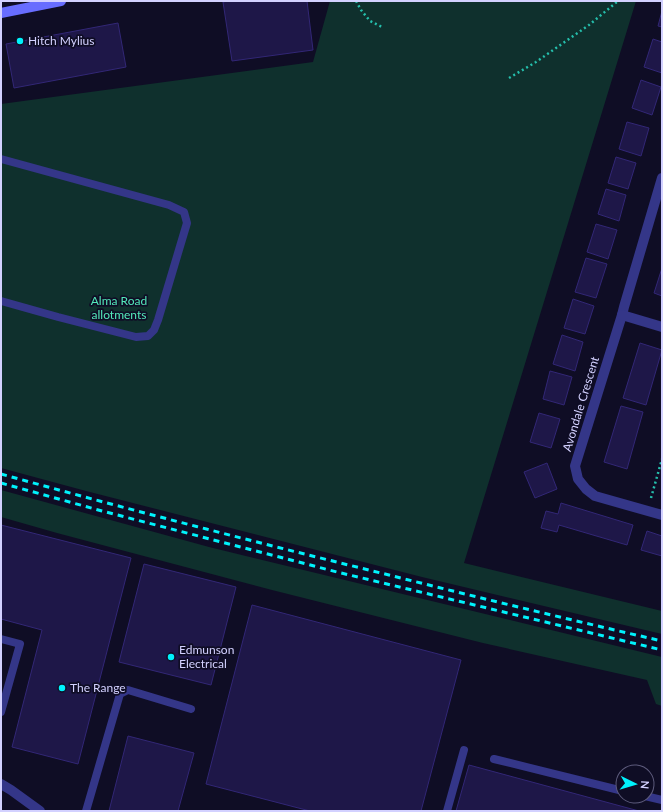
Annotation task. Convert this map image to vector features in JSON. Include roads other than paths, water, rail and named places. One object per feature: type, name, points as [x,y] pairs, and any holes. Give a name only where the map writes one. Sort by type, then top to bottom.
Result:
[{"type":"street","points":[[1,13],[61,1]]},
{"type":"street","name":"Avondale Crescent","points":[[662,178],[622,315],[575,466],[578,479],[586,489],[595,496],[662,514]]},
{"type":"street","points":[[622,315],[662,327]]},
{"type":"street","points":[[1,784],[40,811]]},
{"type":"lane","points":[[1,159],[169,205],[184,212],[187,223],[158,320],[154,330],[148,336],[136,337],[1,301]]},
{"type":"lane","points":[[1,638],[20,644],[1,712]]},
{"type":"lane","points":[[86,811],[120,694],[128,690],[191,709]]},
{"type":"lane","points":[[447,811],[464,750]]},
{"type":"lane","points":[[494,759],[615,789]]},
{"type":"railway","points":[[1,474],[292,551],[662,641]]},
{"type":"railway","points":[[1,483],[102,511],[337,572],[662,650]]},
{"type":"place","name":"Hitch Mylius","points":[[20,41]]},
{"type":"place","name":"Edmunson Electrical","points":[[171,657]]},
{"type":"place","name":"The Range","points":[[62,688]]},
{"type":"park label","name":"Alma Road allotments","points":[[119,308]]}]
